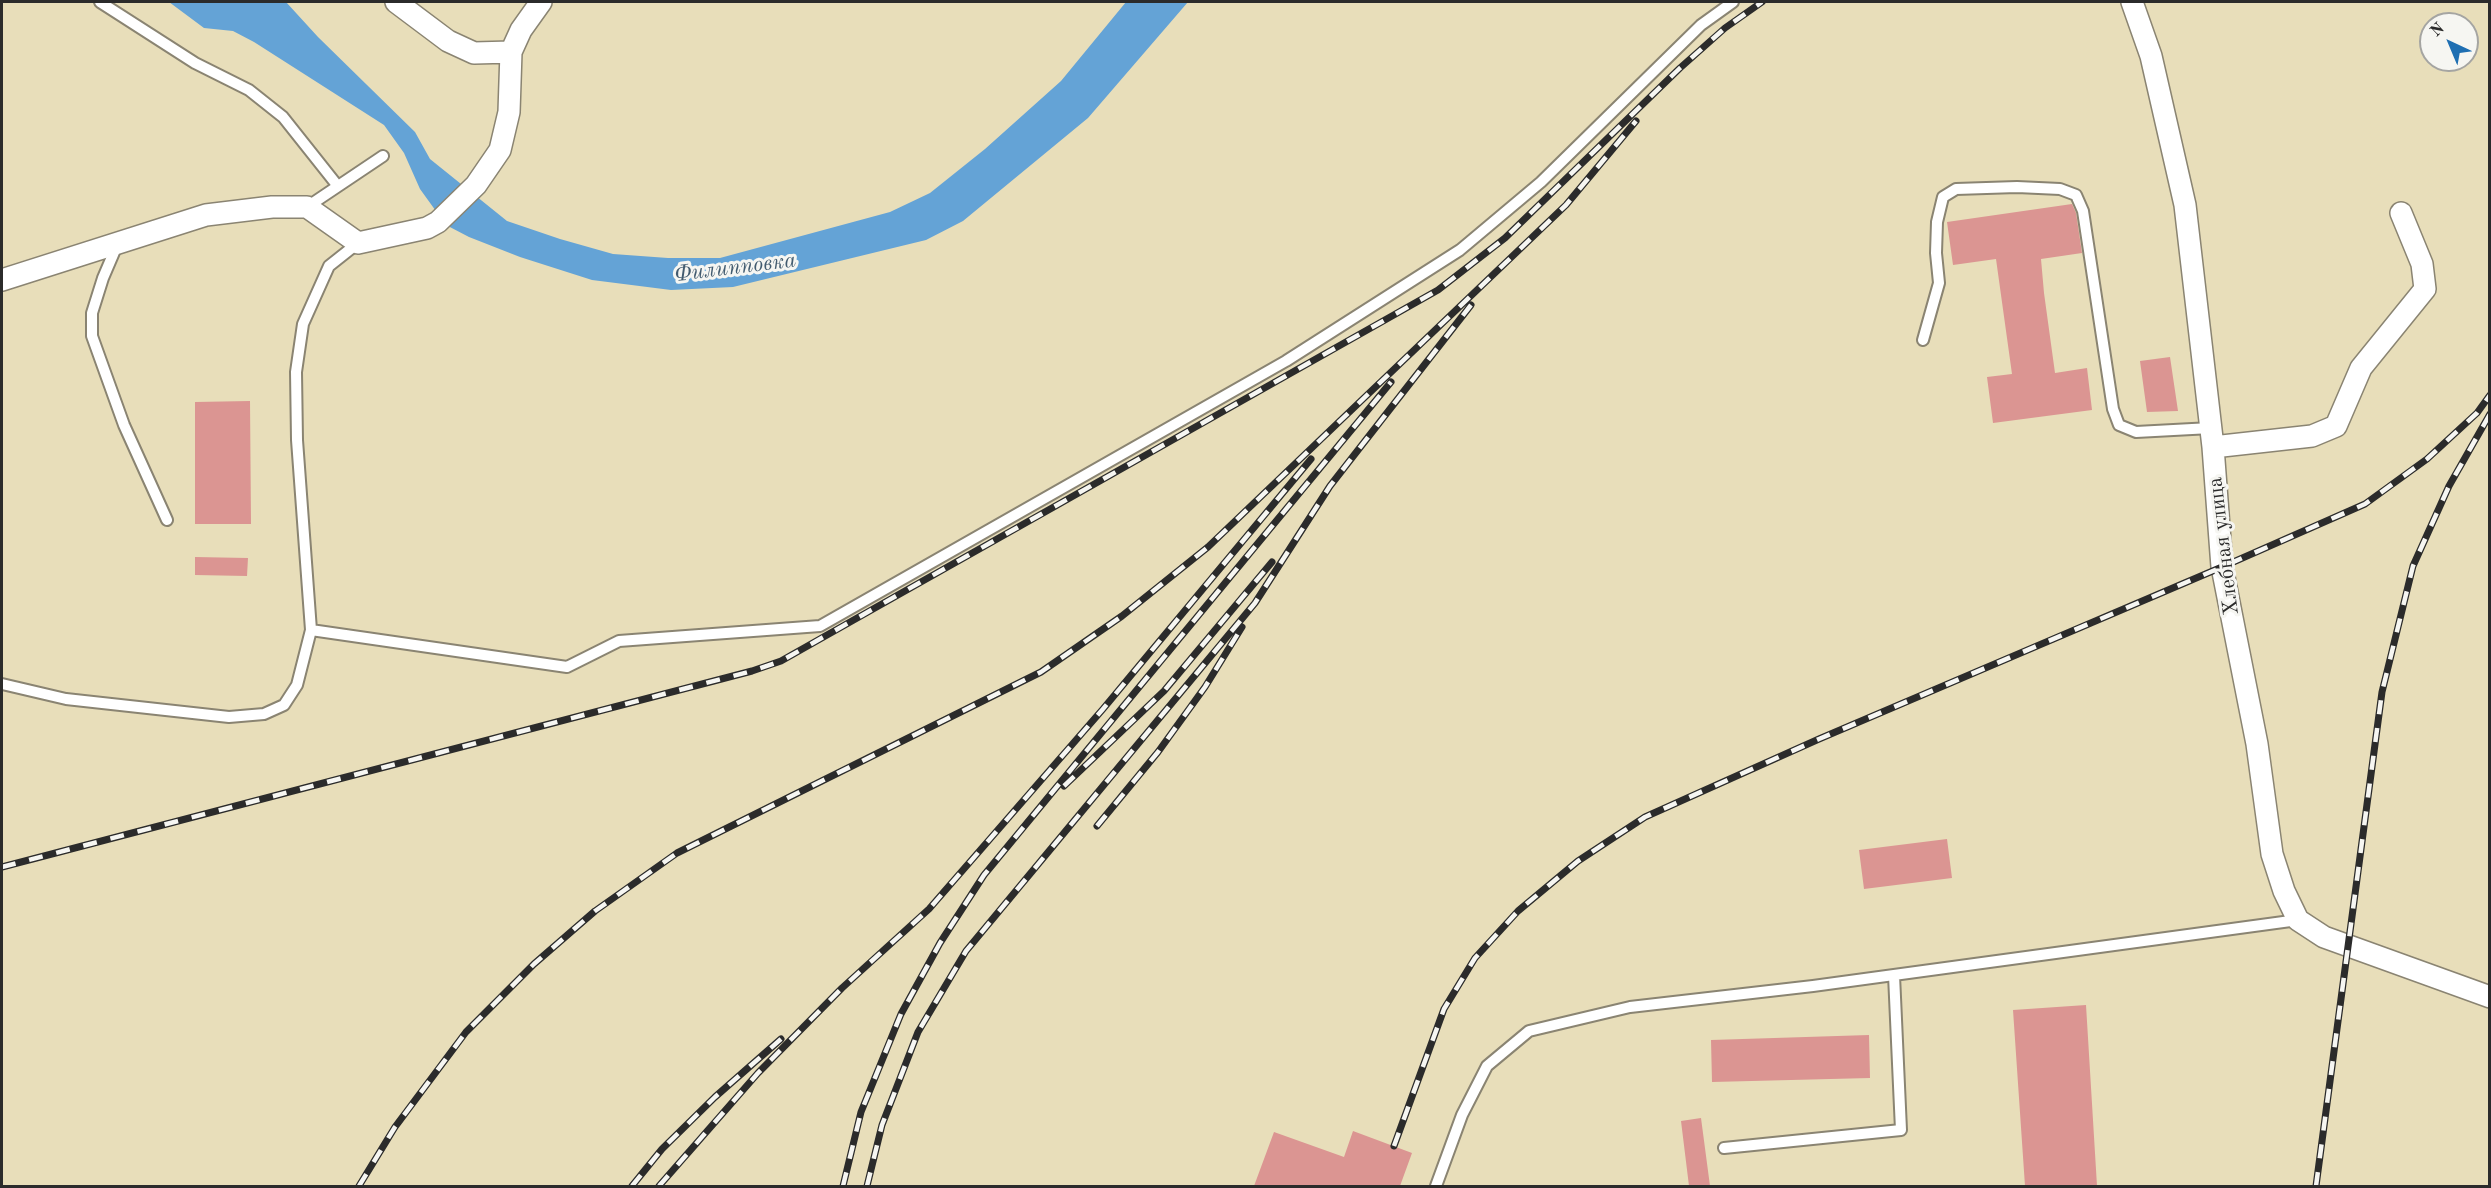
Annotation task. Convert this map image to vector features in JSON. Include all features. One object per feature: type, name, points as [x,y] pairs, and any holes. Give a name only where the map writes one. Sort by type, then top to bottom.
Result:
[{"type":"street","points":[[396,2],[448,41],[474,53],[511,52]]},
{"type":"street","points":[[2,280],[206,215],[272,207],[307,207],[358,243],[427,228],[438,222],[476,184],[500,150],[509,112],[511,52],[521,30],[541,2]]},
{"type":"street","name":"Хлебная улица","points":[[2132,2],[2151,56],[2185,205],[2212,437],[2222,567],[2257,744],[2271,854],[2284,891],[2298,920],[2324,938],[2490,998]]},
{"type":"street","points":[[2212,437],[2312,436],[2336,426],[2361,368],[2425,289],[2422,264],[2400,213]]},
{"type":"lane","points":[[100,2],[195,63],[249,90],[283,117],[337,185]]},
{"type":"lane","points":[[310,630],[567,667],[619,640],[820,626],[1286,361],[1460,250],[1541,182],[1701,25],[1733,2]]},
{"type":"lane","points":[[307,207],[383,156]]},
{"type":"lane","points":[[1923,340],[1939,283],[1936,253],[1937,222],[1943,198],[1956,189],[2018,187],[2060,189],[2076,195],[2083,212],[2112,409],[2120,425],[2136,432],[2212,437]]},
{"type":"lane","points":[[118,242],[102,278],[92,313],[92,336],[124,424],[167,520]]},
{"type":"lane","points":[[2,684],[77,700],[229,717],[264,714],[284,705],[297,685],[310,630],[297,440],[296,372],[303,324],[329,266],[358,243]]},
{"type":"lane","points":[[1436,1186],[1462,1115],[1487,1066],[1529,1031],[1630,1007],[1894,975],[2298,920]]},
{"type":"lane","points":[[1724,1148],[1901,1130],[1894,975]]},
{"type":"water","name":"Филипповка","points":[[169,2],[286,2],[318,37],[415,132],[430,159],[507,221],[613,254],[668,258],[720,258],[890,212],[930,193],[985,149],[1061,81],[1126,2],[1188,2],[1088,118],[963,221],[926,240],[733,287],[671,290],[592,280],[520,257],[469,237],[446,225],[420,189],[404,153],[384,125],[254,42],[233,31],[204,28]]},
{"type":"building","points":[[2072,204],[2076,213],[2082,253],[2041,259],[2044,293],[2055,373],[2087,368],[2092,410],[1993,423],[1987,377],[2012,374],[1996,259],[1953,265],[1947,222]]},
{"type":"building","points":[[2170,357],[2178,411],[2147,412],[2140,361]]},
{"type":"building","points":[[250,401],[251,524],[195,524],[195,402]]},
{"type":"building","points":[[195,557],[248,558],[247,576],[195,575]]},
{"type":"building","points":[[1947,839],[1952,878],[1864,889],[1859,850]]},
{"type":"building","points":[[2086,1005],[2097,1186],[2025,1186],[2013,1010]]},
{"type":"building","points":[[1869,1035],[1870,1078],[1712,1082],[1711,1040]]},
{"type":"building","points":[[1701,1118],[1710,1186],[1689,1186],[1681,1121]]},
{"type":"building","points":[[1353,1131],[1412,1153],[1400,1186],[1254,1186],[1274,1132],[1344,1157]]},
{"type":"railway","points":[[2,867],[752,671],[781,661],[1438,290],[1505,238],[1680,68],[1725,28],[1762,2]]},
{"type":"railway","points":[[359,1186],[395,1127],[466,1032],[534,964],[595,911],[677,853],[1041,672],[1122,616],[1208,547],[1566,205],[1636,121]]},
{"type":"railway","points":[[867,1186],[882,1125],[918,1032],[966,951],[1255,603],[1330,486],[1471,305]]},
{"type":"railway","points":[[843,1186],[861,1112],[901,1014],[940,943],[984,875],[1391,382]]},
{"type":"railway","points":[[1394,1146],[1444,1009],[1475,958],[1518,911],[1578,861],[1645,817],[1819,739],[2365,504],[2427,459],[2477,413],[2490,395]]},
{"type":"railway","points":[[2316,1186],[2382,692],[2413,566],[2449,486],[2490,414]]},
{"type":"railway","points":[[659,1186],[758,1073],[842,988],[929,909],[1103,709],[1311,459]]},
{"type":"railway","points":[[1064,786],[1164,691],[1272,562]]},
{"type":"railway","points":[[1097,826],[1158,752],[1205,687],[1242,627]]},
{"type":"railway","points":[[632,1186],[662,1149],[715,1097],[781,1039]]}]
